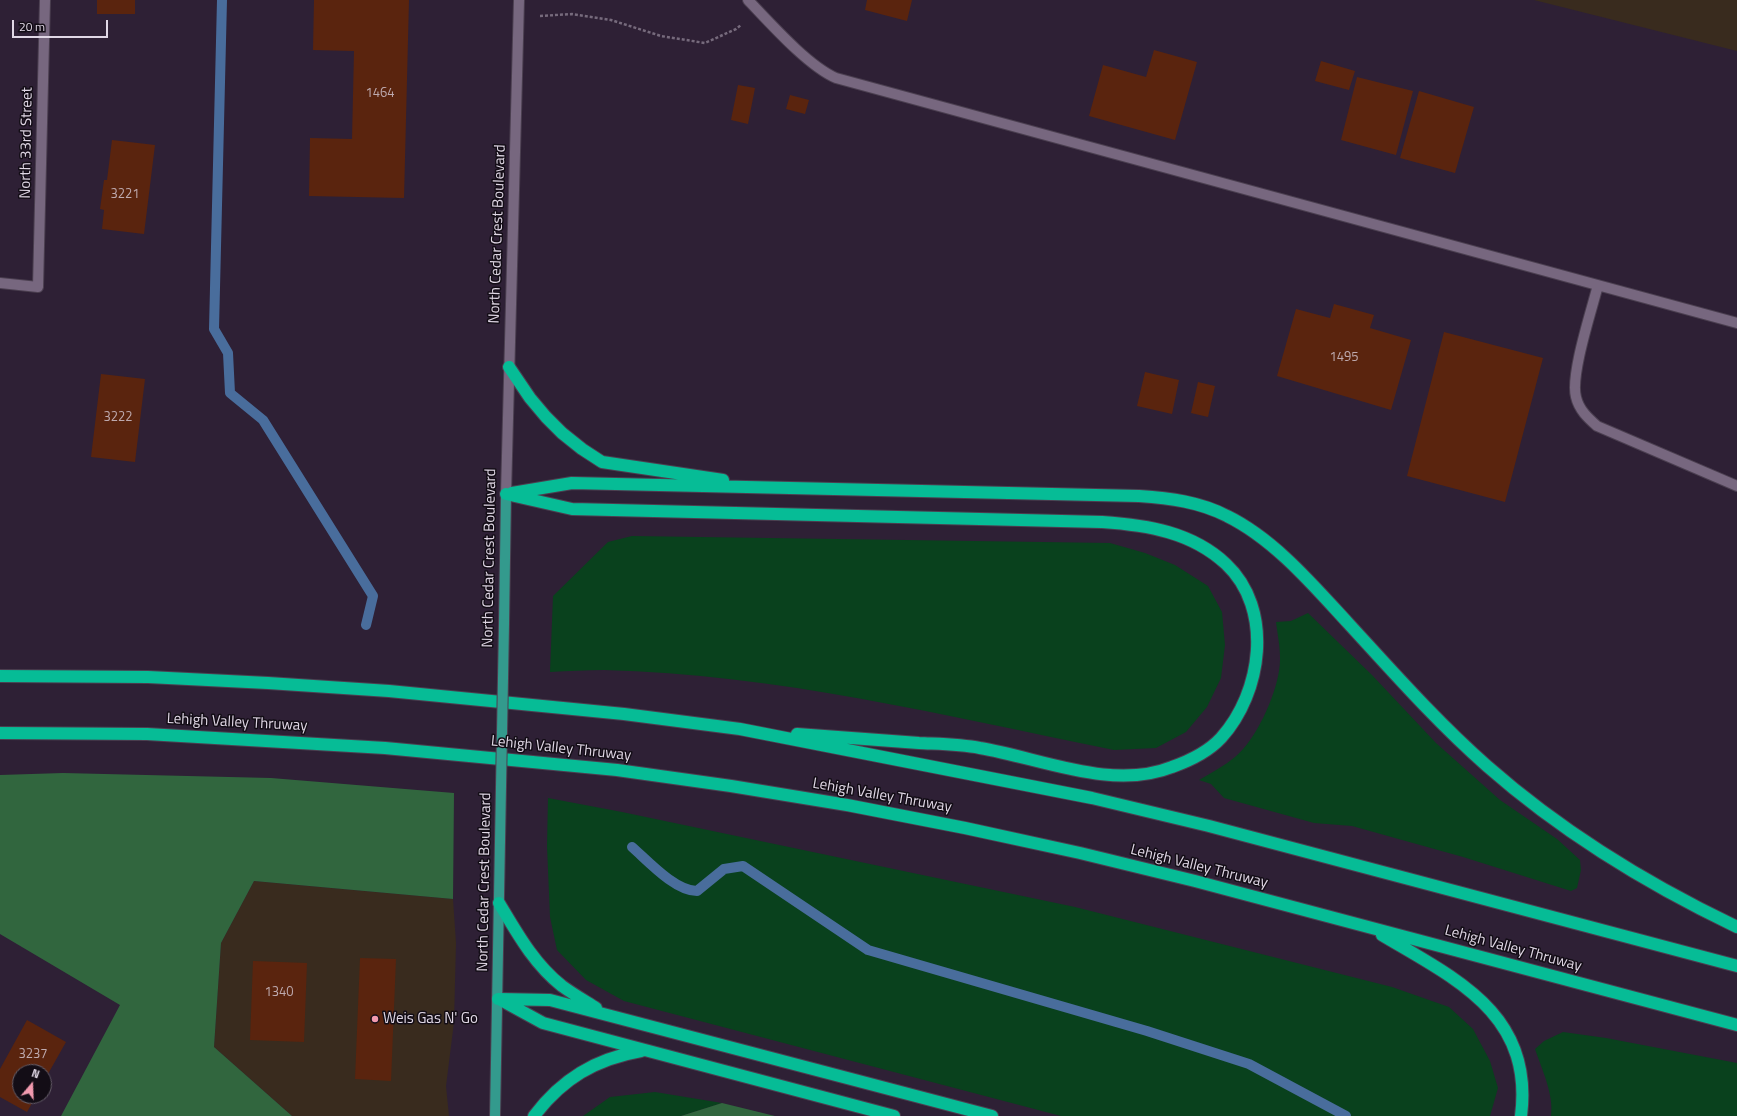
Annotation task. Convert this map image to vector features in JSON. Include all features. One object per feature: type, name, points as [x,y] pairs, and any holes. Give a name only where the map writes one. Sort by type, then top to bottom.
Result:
[{"type":"highway","points":[[509,366],[530,398],[546,417],[577,445],[602,462],[776,487]]},
{"type":"highway","points":[[506,494],[572,482],[1139,496],[1195,504],[1228,516],[1258,536],[1295,568],[1447,729],[1519,793],[1555,821],[1629,870],[1668,892],[1737,927]]},
{"type":"highway","points":[[0,676],[148,677],[374,690],[624,714],[740,729],[979,747],[1084,771],[1125,776],[1171,768],[1204,752],[1219,740],[1232,725],[1251,688],[1256,667],[1258,649],[1256,628],[1246,591],[1227,565],[1215,554],[1185,537],[1149,526],[1102,522],[572,509],[506,494]]},
{"type":"highway","points":[[740,729],[1092,798],[1217,828],[1737,966]]},
{"type":"highway","name":"Lehigh Valley Thruway","points":[[0,733],[147,734],[385,748],[617,770],[732,786],[847,805],[966,828],[1080,853],[1369,927],[1737,1025]]},
{"type":"highway","points":[[499,903],[519,936],[547,971],[562,986],[607,1015]]},
{"type":"highway","points":[[1369,927],[1457,980],[1479,999],[1502,1024],[1519,1059],[1523,1080],[1524,1099],[1521,1116]]},
{"type":"highway","points":[[498,998],[550,1000],[992,1116]]},
{"type":"highway","points":[[498,998],[543,1023],[894,1116]]},
{"type":"highway","points":[[534,1116],[549,1097],[566,1082],[584,1070],[603,1060],[622,1054],[645,1050]]},
{"type":"main road","name":"North 33rd Street","points":[[0,283],[38,287],[45,0]]},
{"type":"main road","name":"North Cedar Crest Boulevard","points":[[495,1116],[506,494],[519,0]]},
{"type":"main road","points":[[748,0],[826,74],[836,78],[1737,323]]},
{"type":"main road","points":[[1598,285],[1575,373],[1575,396],[1584,415],[1598,426],[1737,486]]},
{"type":"path","points":[[519,17],[572,14],[611,20],[662,36],[705,43],[736,29],[758,10]]},
{"type":"shaded area","points":[[1534,0],[1737,0],[1737,51]]},
{"type":"shaded area","points":[[254,881],[453,899],[456,943],[454,1022],[446,1086],[449,1116],[292,1116],[214,1047],[221,943]]},
{"type":"green space","points":[[632,536],[1110,543],[1145,553],[1175,565],[1208,586],[1222,612],[1225,645],[1221,678],[1207,707],[1186,732],[1156,748],[1114,750],[861,699],[733,679],[669,673],[604,670],[550,672],[553,596],[608,542]]},
{"type":"green space","points":[[1308,613],[1372,675],[1436,743],[1500,800],[1557,839],[1580,860],[1581,870],[1577,888],[1571,891],[1463,857],[1352,826],[1314,823],[1224,798],[1211,784],[1199,780],[1235,757],[1243,749],[1257,729],[1269,705],[1277,681],[1280,665],[1276,622],[1291,621]]},
{"type":"green space","points":[[63,773],[271,778],[454,793],[453,899],[254,881],[221,943],[214,1047],[292,1116],[61,1116],[120,1005],[0,934],[0,775]]},
{"type":"green space","points":[[548,798],[622,812],[1075,907],[1392,987],[1449,1007],[1473,1029],[1490,1061],[1498,1088],[1490,1116],[1061,1116],[624,1001],[586,980],[557,950],[550,917],[547,846]]},
{"type":"green space","points":[[1563,1032],[1606,1038],[1737,1063],[1737,1116],[1551,1116],[1551,1099],[1535,1049],[1544,1041]]},
{"type":"green space","points":[[655,1092],[722,1103],[681,1116],[583,1116],[610,1097]]},
{"type":"green space","points":[[722,1103],[775,1116],[681,1116]]},
{"type":"building","points":[[97,0],[135,0],[135,14],[97,14]]},
{"type":"building","points":[[314,0],[409,0],[404,198],[309,196],[310,138],[352,139],[354,51],[313,50]]},
{"type":"building","points":[[867,0],[912,0],[907,21],[865,10]]},
{"type":"building","points":[[1154,50],[1197,62],[1175,140],[1089,116],[1103,65],[1146,77]]},
{"type":"building","points":[[1321,61],[1355,71],[1349,90],[1315,81]]},
{"type":"building","points":[[1357,77],[1413,91],[1396,155],[1341,140]]},
{"type":"building","points":[[738,85],[755,88],[748,124],[731,120]]},
{"type":"building","points":[[1419,91],[1474,107],[1455,173],[1400,158]]},
{"type":"building","points":[[790,95],[809,100],[805,114],[786,109]]},
{"type":"building","points":[[112,140],[155,145],[144,234],[102,229],[104,210],[100,209],[104,180],[107,180]]},
{"type":"building","points":[[1334,304],[1374,315],[1370,328],[1411,340],[1391,410],[1277,376],[1296,309],[1330,318]]},
{"type":"building","points":[[1444,332],[1543,358],[1505,502],[1407,476]]},
{"type":"building","points":[[1145,372],[1179,380],[1172,414],[1137,406]]},
{"type":"building","points":[[101,374],[145,379],[135,462],[91,457]]},
{"type":"building","points":[[1198,382],[1215,386],[1208,417],[1191,413]]},
{"type":"building","name":"Weis Gas N' Go","points":[[360,958],[396,959],[391,1081],[355,1079]]},
{"type":"building","points":[[253,961],[307,963],[304,1042],[250,1040]]},
{"type":"building","points":[[27,1020],[66,1042],[52,1067],[52,1064],[12,1064],[12,1104],[0,1097],[0,1069]]},
{"type":"building","points":[[13,1104],[32,1104],[27,1112]]},
{"type":"waterway","points":[[222,0],[214,329],[228,353],[230,393],[263,420],[373,596],[366,625]]},
{"type":"waterway","points":[[632,847],[671,881],[689,890],[697,891],[724,869],[743,866],[868,950],[1147,1031],[1249,1064],[1346,1116]]},
{"type":"place","name":"Weis Gas N' Go","points":[[375,1019]]}]
